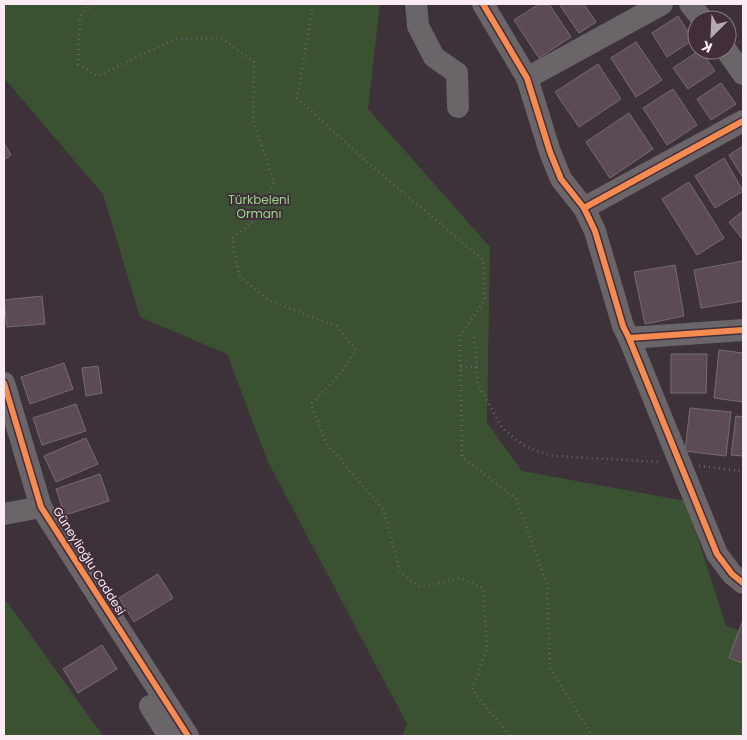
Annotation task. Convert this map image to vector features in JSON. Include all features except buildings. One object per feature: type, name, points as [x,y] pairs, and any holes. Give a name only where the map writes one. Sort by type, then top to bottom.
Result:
[{"type":"street","points":[[416,4],[418,26],[434,57],[457,73],[458,107]]},
{"type":"street","points":[[483,4],[527,78],[550,152],[561,179],[584,208],[595,231],[623,326],[717,554],[732,574],[743,583]]},
{"type":"street","points":[[527,78],[662,4]]},
{"type":"street","points":[[733,60],[743,74]]},
{"type":"street","points":[[584,208],[743,121]]},
{"type":"street","points":[[629,338],[743,330]]},
{"type":"street","name":"Güneylioğlu Caddesi","points":[[4,383],[34,509],[188,736]]},
{"type":"street","name":"Güneylioğlu Caddesi","points":[[4,434],[34,509],[169,736]]},
{"type":"street","points":[[4,514],[34,509]]},
{"type":"path","points":[[92,4],[80,16],[78,64],[96,76],[176,39],[221,38],[254,62],[253,121],[274,182],[260,216],[232,238],[239,275],[268,300],[336,326],[356,350],[341,373],[311,404],[326,442],[383,509],[400,572],[420,586],[459,578],[482,588],[487,648],[472,690],[510,736]]},
{"type":"path","points":[[313,4],[297,98],[366,161],[483,260],[485,300],[460,336],[462,457],[516,499],[548,584],[550,668],[592,736]]},
{"type":"path","points":[[474,337],[478,384],[502,428],[511,437],[531,450],[553,456],[680,463],[743,471]]},
{"type":"path","points":[[460,367],[477,367]]},
{"type":"green space","name":"Türkbeleni Ormanı","points":[[4,4],[380,4],[368,109],[490,247],[487,423],[522,471],[686,501],[726,626],[743,632],[743,736],[402,736],[407,724],[268,462],[227,354],[140,317],[103,194],[4,78]]},
{"type":"green space","points":[[7,602],[103,736],[4,736],[4,603]]},
{"type":"cycle path","points":[[483,4],[527,78],[550,152],[561,179],[584,208],[595,231],[623,326],[629,338],[743,330]]},
{"type":"cycle path","points":[[584,208],[743,121]]},
{"type":"cycle path","points":[[629,338],[717,554],[732,574],[743,583]]},
{"type":"cycle path","points":[[4,383],[41,507],[188,736]]}]
